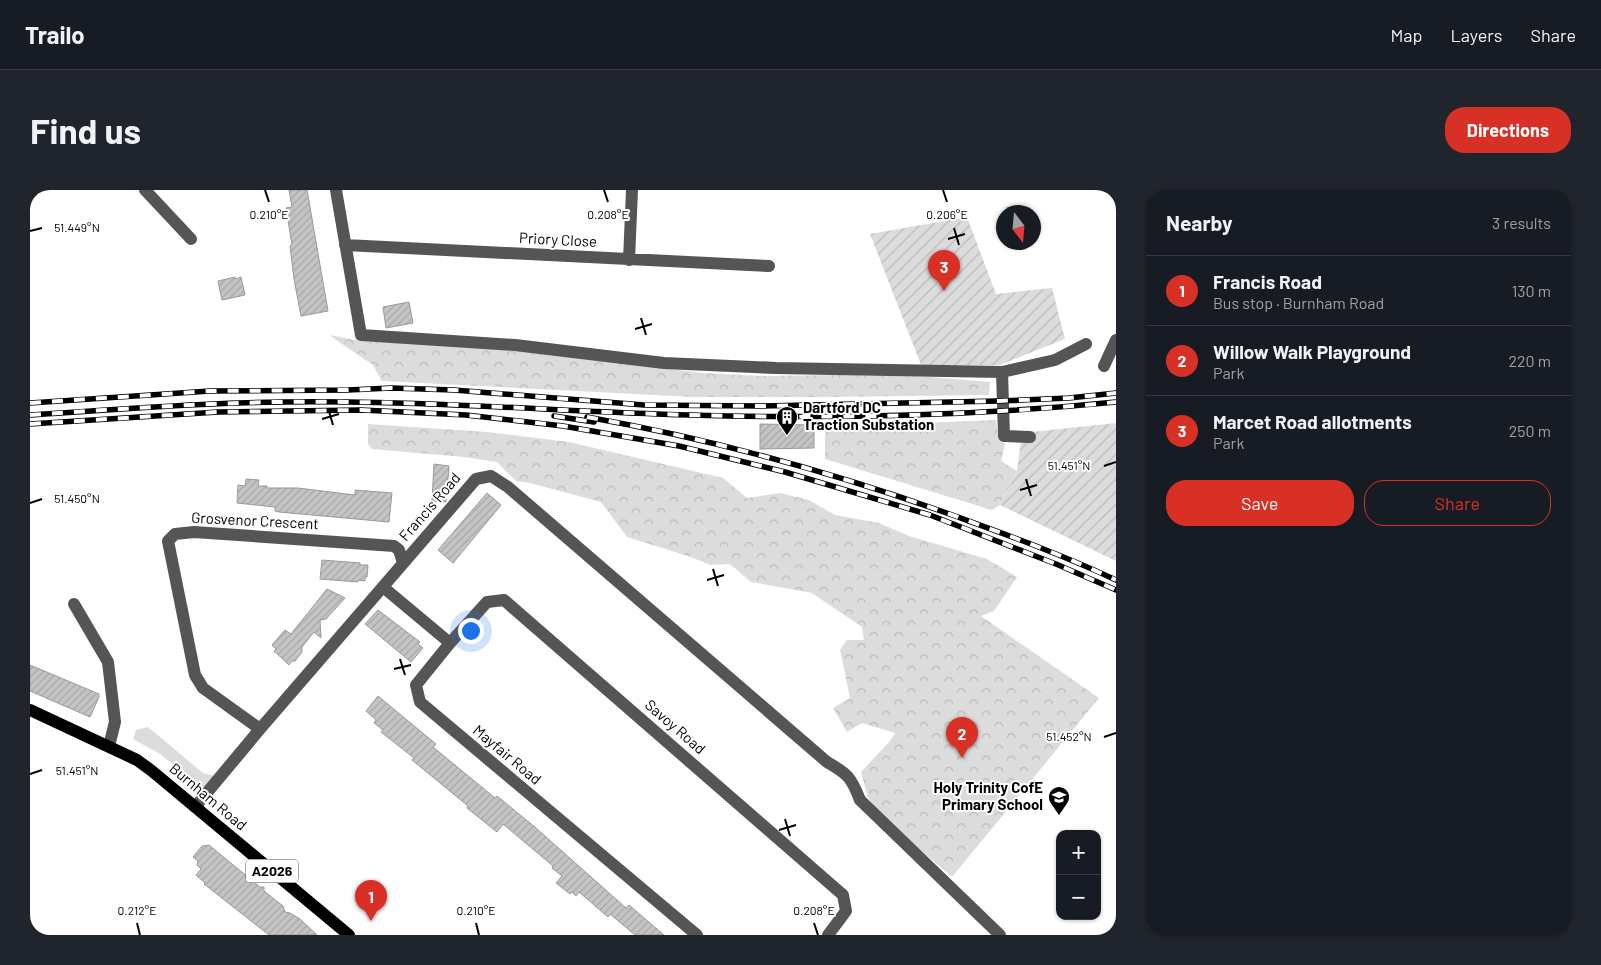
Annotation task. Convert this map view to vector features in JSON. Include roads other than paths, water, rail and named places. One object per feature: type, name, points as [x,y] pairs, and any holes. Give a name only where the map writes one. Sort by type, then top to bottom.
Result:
[{"type":"main road","name":"Burnham Road","points":[[30,710],[137,760],[349,935]]},
{"type":"street","points":[[145,190],[191,239]]},
{"type":"street","points":[[336,190],[361,334],[515,345],[664,362],[776,368],[1002,372],[1055,360],[1086,344]]},
{"type":"street","points":[[629,260],[632,190]]},
{"type":"street","name":"Priory Close","points":[[345,245],[769,266]]},
{"type":"street","points":[[1104,366],[1116,340]]},
{"type":"street","points":[[1002,372],[1004,436],[1030,437]]},
{"type":"street","name":"Francis Road","points":[[195,807],[476,479],[491,476],[508,487],[820,756],[846,773],[854,783],[860,800],[1000,935]]},
{"type":"street","name":"Grosvenor Crescent","points":[[260,729],[203,688],[196,675],[168,541],[175,534],[194,532],[394,546],[399,550],[403,563]]},
{"type":"street","points":[[383,587],[450,643]]},
{"type":"street","name":"Savoy Road","points":[[450,643],[487,602],[504,600],[843,895],[846,911],[828,935]]},
{"type":"street","points":[[74,604],[108,662],[115,722],[109,746]]},
{"type":"street","name":"Mayfair Road","points":[[450,643],[416,685],[420,702],[697,935]]},
{"type":"railway","points":[[30,403],[210,391],[391,388],[454,390],[644,405],[760,406],[998,401],[1069,398],[1116,393]]},
{"type":"railway","points":[[30,415],[188,405],[307,402],[432,404],[604,412],[797,417],[957,413],[1116,402]]},
{"type":"railway","points":[[30,424],[218,412],[361,410],[466,415],[563,426],[679,446],[785,472],[930,515],[1056,564],[1116,590]]},
{"type":"railway","points":[[554,416],[594,422]]},
{"type":"railway","points":[[587,417],[727,447],[864,485],[1016,538],[1116,580]]},
{"type":"place","name":"Marcet Road allotments","points":[[944,291]]},
{"type":"place","name":"Dartford DC Traction Substation","points":[[787,436]]},
{"type":"place","name":"Willow Walk Playground","points":[[962,758]]},
{"type":"place","name":"Holy Trinity CofE Primary School","points":[[1059,816]]},
{"type":"place","name":"Francis Road","points":[[371,921]]}]
